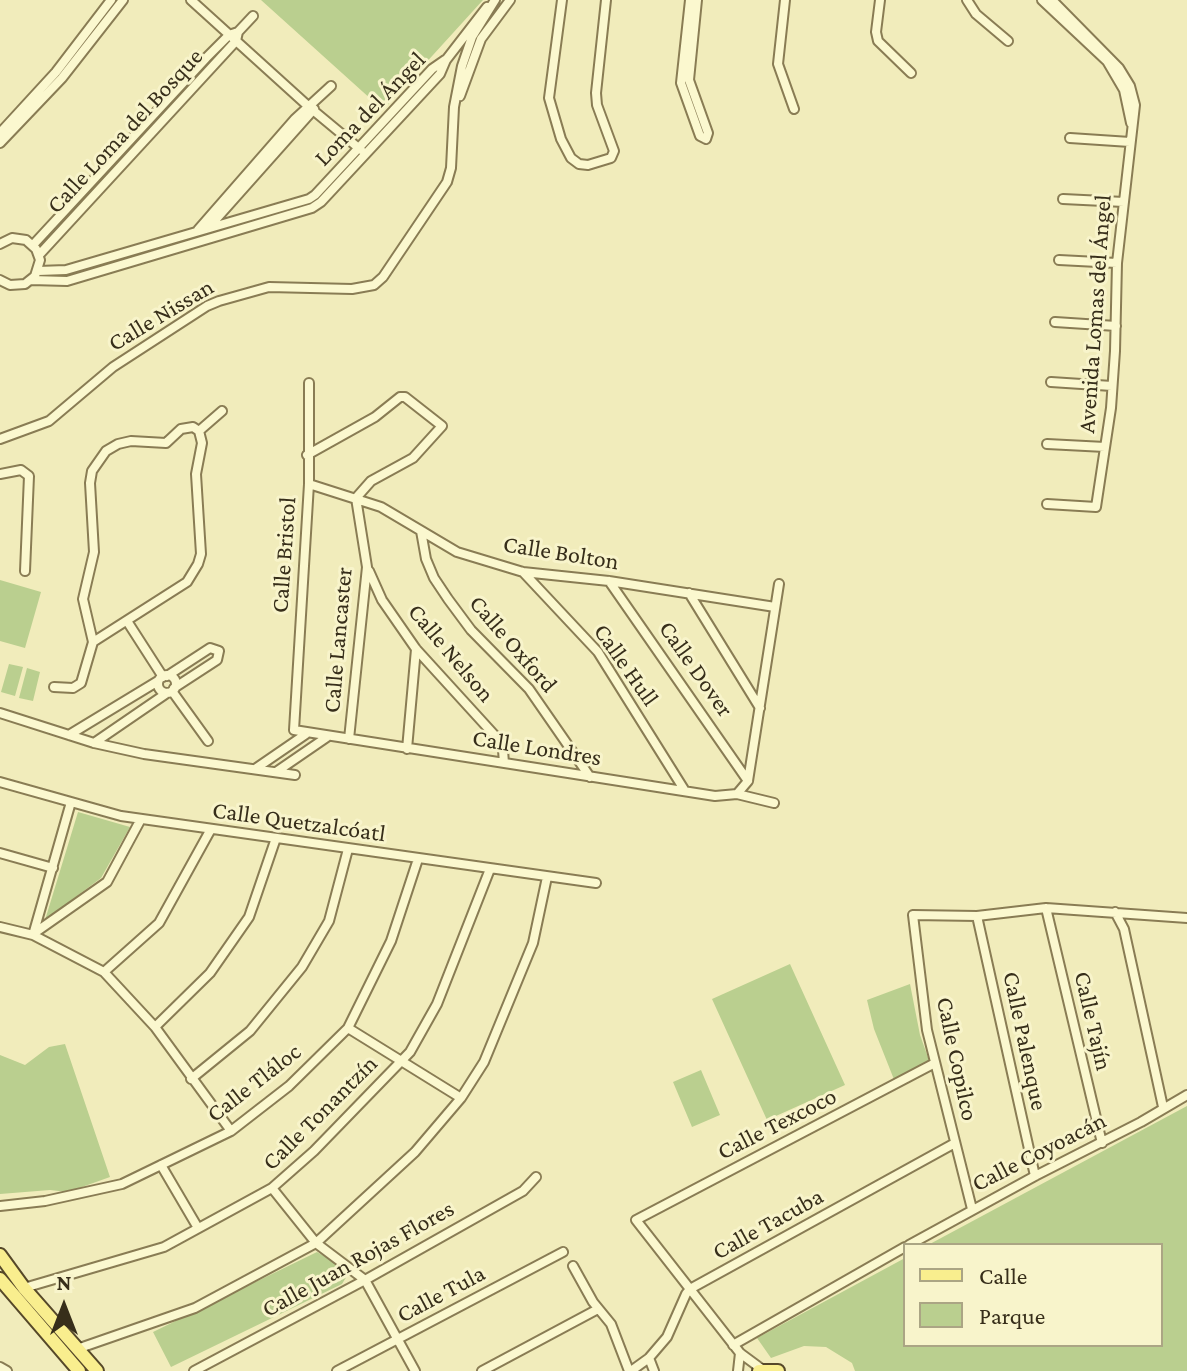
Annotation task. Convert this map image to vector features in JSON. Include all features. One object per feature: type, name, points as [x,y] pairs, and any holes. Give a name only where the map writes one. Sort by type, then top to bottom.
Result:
[{"type":"main road","points":[[0,1255],[24,1288],[97,1371]]},
{"type":"main road","points":[[0,1279],[79,1371]]},
{"type":"main road","points":[[761,1371],[778,1371]]},
{"type":"street","points":[[0,133],[56,72],[111,0]]},
{"type":"street","points":[[0,143],[62,78],[123,0]]},
{"type":"street","points":[[191,0],[366,154]]},
{"type":"street","points":[[446,60],[494,0]]},
{"type":"street","points":[[454,107],[465,54],[494,0]]},
{"type":"street","points":[[562,0],[549,98],[561,139],[571,158],[579,164],[588,165],[611,158],[614,151],[597,105],[596,93],[606,0]]},
{"type":"street","points":[[690,0],[681,83],[700,136],[706,139],[708,133],[689,80],[697,0]]},
{"type":"street","points":[[785,0],[778,64],[794,109]]},
{"type":"street","points":[[880,0],[876,32],[878,41],[911,73]]},
{"type":"street","points":[[967,0],[976,14],[1008,41]]},
{"type":"street","points":[[1042,0],[1113,69],[1124,90],[1131,124]]},
{"type":"street","points":[[1052,0],[1119,68],[1130,86],[1135,105],[1131,124]]},
{"type":"street","points":[[454,107],[481,39],[508,1]]},
{"type":"street","name":"Calle Loma del Bosque","points":[[33,245],[253,16]]},
{"type":"street","name":"Calle Loma del Bosque","points":[[39,255],[234,36]]},
{"type":"street","name":"Loma del Ángel","points":[[38,271],[66,270],[309,199],[432,69],[446,60]]},
{"type":"street","name":"Loma del Ángel","points":[[1,282],[17,286],[31,280],[67,281],[312,208],[440,74],[446,60]]},
{"type":"street","points":[[190,244],[196,231],[331,86]]},
{"type":"street","points":[[201,241],[206,229],[312,107]]},
{"type":"street","name":"Calle Nissan","points":[[0,439],[49,421],[113,367],[219,301],[269,287],[352,289],[374,285],[383,277],[430,209],[449,176],[454,107]]},
{"type":"street","name":"Avenida Lomas del Ángel","points":[[1047,504],[1096,507],[1112,386],[1117,263],[1131,124]]},
{"type":"street","points":[[1070,138],[1130,142]]},
{"type":"street","points":[[1063,199],[1124,202]]},
{"type":"street","points":[[230,204],[242,229]]},
{"type":"street","points":[[2,240],[19,238],[33,245],[39,255],[38,271],[31,280]]},
{"type":"street","points":[[1059,260],[1117,263]]},
{"type":"street","points":[[1055,322],[1116,326]]},
{"type":"street","points":[[1051,382],[1112,386]]},
{"type":"street","name":"Calle Bristol","points":[[294,730],[309,484],[309,383]]},
{"type":"street","points":[[307,455],[375,417],[400,397],[405,397],[442,426],[413,458],[371,481],[356,498]]},
{"type":"street","points":[[199,431],[222,411]]},
{"type":"street","points":[[54,687],[73,688],[81,683],[93,642],[83,599],[94,552],[92,471],[106,451],[118,444],[131,441],[166,443],[186,427],[199,431]]},
{"type":"street","points":[[93,642],[187,582],[198,564],[201,554],[195,488],[202,443],[199,431]]},
{"type":"street","points":[[308,436],[328,442]]},
{"type":"street","points":[[1047,444],[1105,447]]},
{"type":"street","points":[[0,474],[13,470],[26,471],[30,482],[25,571]]},
{"type":"street","name":"Calle Bolton","points":[[309,484],[400,516],[457,552],[523,572],[609,581],[775,607]]},
{"type":"street","name":"Calle Lancaster","points":[[349,739],[367,567],[356,498]]},
{"type":"street","name":"Calle Oxford","points":[[421,531],[426,559],[448,599],[471,630],[529,689],[590,777]]},
{"type":"street","name":"Calle Nelson","points":[[367,567],[382,600],[416,649],[498,739],[504,763]]},
{"type":"street","name":"Calle Hull","points":[[523,572],[598,652],[685,791]]},
{"type":"street","name":"Calle Dover","points":[[609,581],[748,781]]},
{"type":"street","points":[[737,794],[748,781],[779,584]]},
{"type":"street","points":[[689,593],[760,708]]},
{"type":"street","points":[[365,603],[382,600]]},
{"type":"street","points":[[127,621],[163,678],[174,681],[171,691]]},
{"type":"street","points":[[69,735],[210,648],[219,651],[217,660],[94,743]]},
{"type":"street","points":[[407,749],[416,649]]},
{"type":"street","points":[[163,678],[160,690],[171,691],[208,741]]},
{"type":"street","points":[[0,713],[94,743],[144,754],[295,775]]},
{"type":"street","name":"Calle Londres","points":[[294,730],[715,796],[737,794],[774,803]]},
{"type":"street","points":[[254,770],[306,733]]},
{"type":"street","points":[[275,773],[327,736]]},
{"type":"street","name":"Calle Quetzalcóatl","points":[[0,782],[141,819],[596,883]]},
{"type":"street","points":[[33,934],[71,802]]},
{"type":"street","points":[[33,934],[107,882],[141,819]]},
{"type":"street","points":[[104,972],[159,923],[211,829]]},
{"type":"street","points":[[155,1027],[210,973],[249,917],[276,838]]},
{"type":"street","points":[[191,1079],[250,1031],[302,967],[329,921],[348,849]]},
{"type":"street","points":[[0,853],[53,868]]},
{"type":"street","name":"Calle Tláloc","points":[[0,1206],[45,1201],[122,1184],[231,1131],[289,1086],[348,1028],[391,941],[418,859]]},
{"type":"street","name":"Calle Tonantzín","points":[[24,1288],[164,1247],[272,1188],[314,1151],[410,1052],[437,1004],[490,869]]},
{"type":"street","name":"Calle Juan Rojas Flores","points":[[77,1349],[195,1308],[316,1243],[415,1152],[461,1098],[484,1062],[533,943],[547,877]]},
{"type":"street","points":[[977,916],[1046,908],[1187,918]]},
{"type":"street","name":"Calle Tajín","points":[[1046,908],[1102,1143]]},
{"type":"street","points":[[1115,912],[1124,929],[1163,1107]]},
{"type":"street","name":"Calle Copilco","points":[[972,1209],[927,1030],[913,915],[977,916]]},
{"type":"street","name":"Calle Palenque","points":[[977,916],[1035,1176]]},
{"type":"street","points":[[0,927],[33,934],[104,972],[155,1027],[231,1131]]},
{"type":"street","points":[[348,1028],[461,1098]]},
{"type":"street","name":"Calle Texcoco","points":[[690,1289],[636,1220],[935,1063]]},
{"type":"street","name":"Calle Coyoacán","points":[[912,1243],[1187,1095]]},
{"type":"street","name":"Calle Tacuba","points":[[690,1289],[955,1143]]},
{"type":"street","points":[[161,1165],[198,1228]]},
{"type":"street","name":"Calle Juan Rojas Flores","points":[[194,1371],[523,1191],[536,1177]]},
{"type":"street","points":[[272,1188],[316,1243],[365,1280],[415,1371]]},
{"type":"street","name":"Calle Coyoacán","points":[[733,1345],[903,1248]]},
{"type":"street","name":"Calle Tula","points":[[337,1371],[563,1252]]},
{"type":"street","points":[[573,1266],[598,1309],[611,1324],[630,1371],[649,1358],[667,1337],[690,1289],[733,1345],[761,1371]]},
{"type":"street","points":[[482,1371],[598,1309]]},
{"type":"street","points":[[738,1371],[740,1353]]},
{"type":"street","points":[[649,1358],[654,1371]]},
{"type":"street","points":[[0,1367],[7,1371]]},
{"type":"green space","points":[[261,0],[483,0],[383,110]]},
{"type":"green space","points":[[0,580],[41,592],[25,648],[0,641]]},
{"type":"green space","points":[[9,664],[23,667],[15,696],[1,692]]},
{"type":"green space","points":[[27,668],[40,672],[33,701],[19,698]]},
{"type":"green space","points":[[78,812],[130,827],[101,878],[45,920]]},
{"type":"green space","points":[[790,964],[845,1085],[767,1120],[712,999]]},
{"type":"green space","points":[[910,984],[920,1035],[930,1063],[895,1082],[874,1029],[867,1000]]},
{"type":"green space","points":[[65,1044],[110,1177],[68,1192],[50,1190],[0,1194],[0,1055],[25,1065],[49,1047]]},
{"type":"green space","points":[[701,1070],[720,1115],[692,1127],[673,1082]]},
{"type":"green space","points":[[1187,1106],[1187,1371],[855,1371],[852,1363],[826,1347],[804,1346],[771,1358],[757,1338],[903,1259],[903,1347],[1163,1347],[1163,1243],[932,1243]]},
{"type":"green space","points":[[317,1252],[350,1271],[342,1284],[171,1367],[153,1332]]}]
